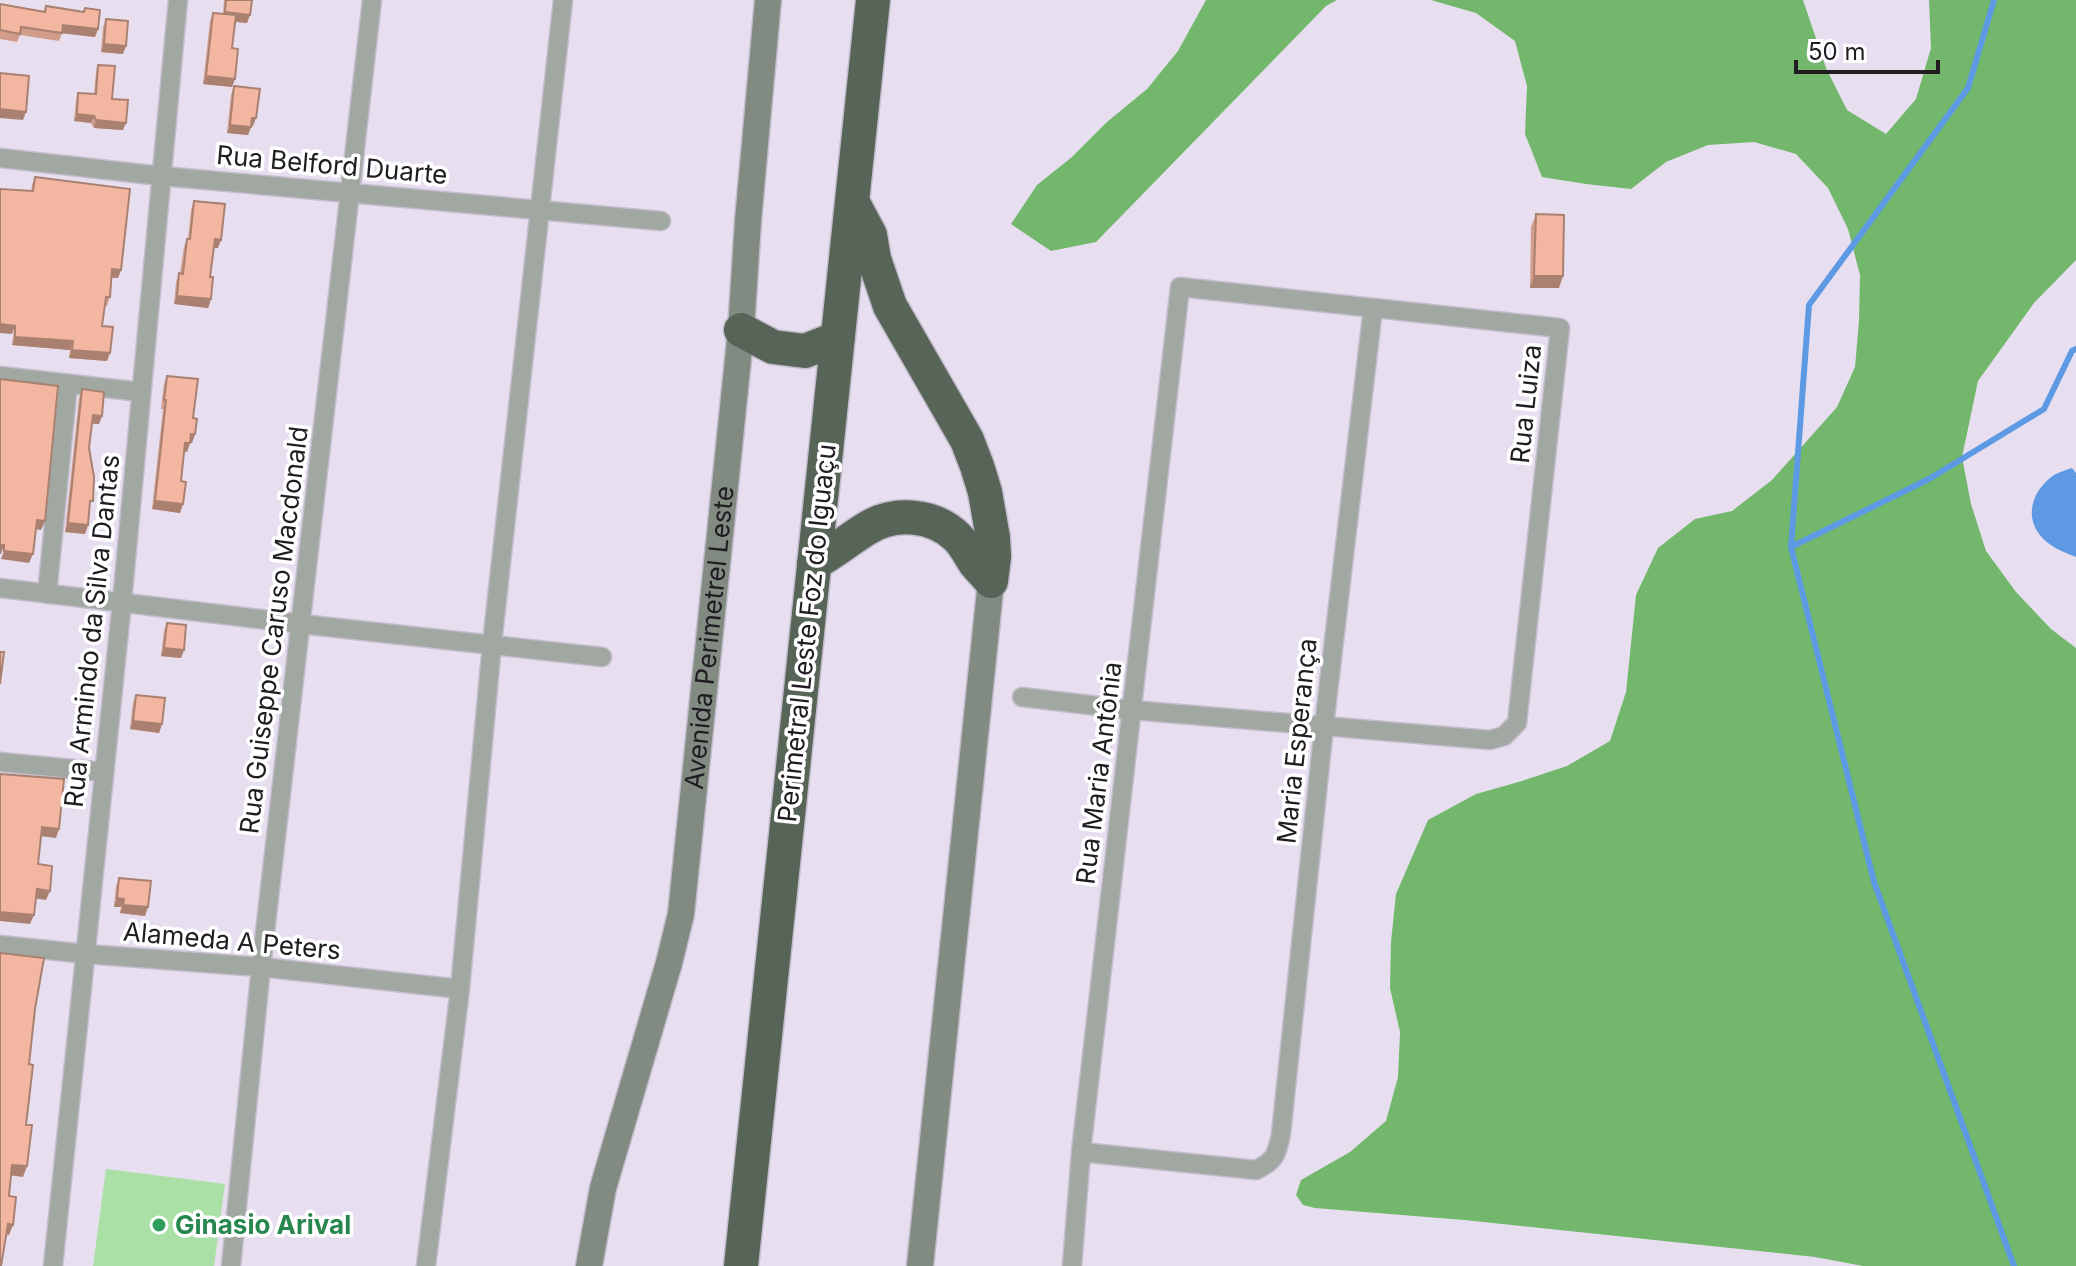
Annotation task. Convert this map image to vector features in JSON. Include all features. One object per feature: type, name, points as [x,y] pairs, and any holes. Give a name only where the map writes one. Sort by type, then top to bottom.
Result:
[{"type":"highway","name":"Perimetral Leste Foz do Iguaçu","points":[[741,1266],[873,0]]},
{"type":"highway","points":[[852,201],[870,235],[874,259],[890,306],[967,440],[977,466],[993,538],[991,581]]},
{"type":"highway","points":[[741,330],[773,347],[805,351],[838,338]]},
{"type":"highway","points":[[814,563],[878,522],[917,518],[929,520],[951,532],[991,581]]},
{"type":"street","name":"Rua Armindo da Silva Dantas","points":[[53,1266],[122,602],[178,0]]},
{"type":"street","name":"Rua Guiseppe Caruso Macdonald","points":[[231,1266],[261,967],[372,0]]},
{"type":"street","points":[[426,1266],[460,989],[492,644],[563,0]]},
{"type":"street","name":"Avenida Perimetrel Leste","points":[[589,1266],[603,1188],[681,914],[741,330],[768,0]]},
{"type":"street","name":"Rua Belford Duarte","points":[[0,158],[161,176],[661,221]]},
{"type":"street","name":"Rua Luiza","points":[[1180,287],[1560,328],[1517,723],[1504,736],[1490,740],[1324,726]]},
{"type":"street","name":"Rua Maria Antônia","points":[[1072,1266],[1081,1152],[1180,287]]},
{"type":"street","name":"Maria Esperança","points":[[1081,1152],[1256,1170],[1266,1165],[1277,1153],[1373,308]]},
{"type":"street","points":[[0,376],[141,392]]},
{"type":"street","name":"Rua Armindo da Silva Dantas","points":[[47,594],[68,384]]},
{"type":"street","points":[[920,1266],[991,581]]},
{"type":"street","points":[[0,588],[602,657]]},
{"type":"street","points":[[1022,697],[1132,710],[1324,726]]},
{"type":"street","points":[[0,762],[104,772]]},
{"type":"street","name":"Alameda A Peters","points":[[0,945],[261,967],[460,989]]},
{"type":"green space","points":[[1206,0],[1337,0],[1326,6],[1096,242],[1051,251],[1011,224],[1037,185],[1147,89],[1178,51]]},
{"type":"green space","points":[[1431,0],[1803,0],[1826,68],[1847,110],[1886,134],[1916,99],[1931,48],[1929,0],[2076,0],[2076,260],[2034,303],[1978,381],[1962,457],[1971,504],[1986,551],[2016,592],[2051,629],[2076,648],[2076,1266],[1863,1266],[1815,1257],[1464,1220],[1315,1208],[1303,1205],[1296,1195],[1301,1180],[1350,1152],[1386,1121],[1398,1077],[1400,1032],[1390,988],[1396,894],[1428,820],[1476,794],[1567,766],[1610,741],[1626,692],[1636,595],[1658,548],[1695,519],[1732,511],[1772,480],[1837,407],[1855,367],[1860,275],[1848,229],[1828,188],[1796,154],[1754,142],[1708,145],[1666,162],[1631,189],[1542,177],[1525,134],[1527,86],[1515,41],[1476,13]]},
{"type":"green space","name":"Ginasio Arival","points":[[106,1169],[225,1184],[214,1266],[93,1266]]},
{"type":"water","points":[[2072,468],[2076,473],[2076,557],[2047,542],[2039,534],[2032,518],[2033,502],[2041,487],[2054,475]]},
{"type":"building","points":[[226,0],[252,0],[250,15],[225,12]]},
{"type":"building","points":[[0,4],[45,12],[46,6],[84,12],[85,8],[100,10],[98,29],[63,25],[62,33],[21,27],[20,34],[0,30]]},
{"type":"building","points":[[213,13],[236,15],[232,48],[238,49],[235,79],[206,76]]},
{"type":"building","points":[[106,19],[128,21],[126,46],[104,44]]},
{"type":"building","points":[[98,65],[115,66],[112,99],[128,100],[126,123],[96,120],[94,116],[77,114],[78,93],[96,94]]},
{"type":"building","points":[[0,73],[29,76],[26,112],[0,109]]},
{"type":"building","points":[[234,86],[260,89],[256,118],[252,118],[251,127],[230,125]]},
{"type":"building","points":[[35,177],[130,189],[121,270],[112,269],[110,297],[106,297],[102,326],[113,327],[110,353],[72,350],[73,341],[15,337],[15,326],[0,324],[0,189],[33,191]]},
{"type":"building","points":[[194,201],[225,204],[221,240],[215,239],[210,277],[213,277],[211,299],[177,296],[179,273],[183,274],[187,239],[190,239]]},
{"type":"building","points":[[1536,214],[1564,215],[1563,276],[1534,276]]},
{"type":"building","points":[[167,376],[198,379],[193,418],[197,419],[195,434],[191,434],[190,443],[185,443],[181,481],[186,482],[183,504],[155,501]]},
{"type":"building","points":[[0,379],[58,386],[45,521],[37,520],[33,554],[4,551],[4,545],[0,545]]},
{"type":"building","points":[[82,389],[104,392],[102,416],[93,415],[89,448],[94,477],[88,525],[68,523]]},
{"type":"building","points":[[167,623],[186,625],[184,650],[164,648]]},
{"type":"building","points":[[0,652],[4,652],[0,684]]},
{"type":"building","points":[[136,695],[165,698],[162,724],[133,721]]},
{"type":"building","points":[[0,774],[64,779],[59,829],[42,827],[38,864],[52,866],[50,891],[37,889],[34,915],[0,912]]},
{"type":"building","points":[[119,878],[151,881],[148,907],[123,905],[124,899],[117,898]]},
{"type":"building","points":[[0,953],[44,958],[29,1064],[33,1065],[26,1125],[32,1125],[27,1166],[12,1165],[9,1196],[16,1197],[13,1225],[8,1224],[1,1266],[0,1266]]},
{"type":"waterway","points":[[1994,0],[1968,88],[1809,305],[1791,547],[1874,882],[2014,1266]]},
{"type":"waterway","points":[[1791,547],[1929,479],[2044,409],[2072,351],[2076,349]]},
{"type":"place","name":"Ginasio Arival","points":[[159,1225]]}]
